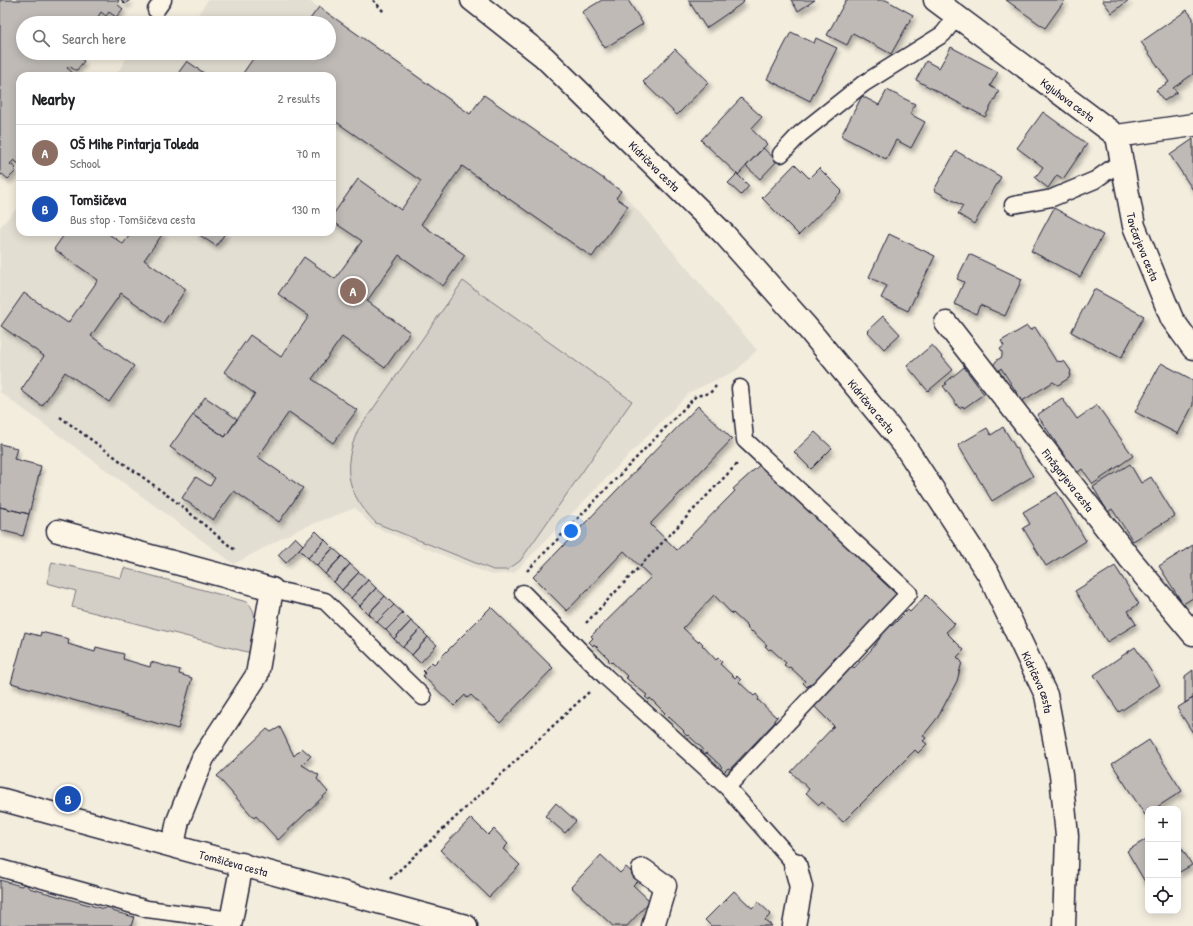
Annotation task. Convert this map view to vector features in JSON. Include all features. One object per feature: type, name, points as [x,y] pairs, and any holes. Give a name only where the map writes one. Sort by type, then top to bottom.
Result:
[{"type":"street","name":"Kidričeva cesta","points":[[472,0],[544,57],[730,241],[805,325],[904,445],[989,575],[1046,695],[1061,775],[1067,836],[1064,926]]},
{"type":"street","name":"Kajuhova cesta","points":[[935,0],[1117,136]]},
{"type":"street","points":[[1117,136],[1193,125]]},
{"type":"street","name":"Tavčarjeva cesta","points":[[1117,136],[1134,226],[1172,319],[1193,348]]},
{"type":"street","name":"Finžgarjeva cesta","points":[[946,323],[1131,560],[1193,634]]},
{"type":"street","points":[[58,532],[272,589],[257,675],[203,758],[178,820],[173,845]]},
{"type":"street","name":"Tomšičeva cesta","points":[[0,799],[466,926]]},
{"type":"street","points":[[231,923],[242,864]]},
{"type":"street","points":[[794,926],[801,887],[795,864]]},
{"type":"street","points":[[643,870],[665,886],[654,926]]},
{"type":"lane","points":[[781,154],[800,134],[863,84],[943,34],[957,16]]},
{"type":"lane","points":[[1013,205],[1052,198],[1094,180],[1122,161]]},
{"type":"lane","points":[[727,787],[909,594],[745,440],[740,388]]},
{"type":"lane","points":[[272,589],[325,601],[423,697]]},
{"type":"lane","points":[[522,593],[606,677],[727,787],[795,864]]},
{"type":"lane","points":[[0,868],[147,909],[231,923]]},
{"type":"path","points":[[374,0],[384,12]]},
{"type":"path","points":[[522,593],[524,575],[696,396],[710,392],[720,381]]},
{"type":"path","points":[[60,417],[174,500],[230,544],[240,555]]},
{"type":"path","points":[[569,640],[752,448]]},
{"type":"path","points":[[389,879],[606,677]]},
{"type":"shaded area","points":[[208,0],[308,0],[331,16],[197,16]]},
{"type":"shaded area","points":[[336,20],[470,113],[484,95],[621,191],[757,350],[737,370],[690,392],[514,573],[491,575],[372,526],[355,508],[297,530],[234,564],[0,392],[0,227],[16,209],[16,236],[336,236],[336,72],[118,72],[125,60],[336,60]]},
{"type":"shaded area","points":[[463,281],[632,401],[520,561],[507,570],[493,570],[376,523],[359,501],[353,491],[350,480],[350,457],[358,430]]},
{"type":"shaded area","points":[[52,562],[121,578],[124,568],[247,602],[254,613],[255,619],[251,653],[72,607],[76,591],[47,583]]},
{"type":"building","points":[[0,0],[119,0],[117,4],[123,9],[117,16],[109,12],[106,16],[101,12],[98,16],[16,16],[16,60],[84,61],[77,70],[69,66],[67,68],[72,72],[16,72],[16,162],[14,160],[10,164],[16,168],[14,170],[16,171],[8,179],[2,174],[0,176]]},
{"type":"building","points":[[121,0],[130,0],[125,4]]},
{"type":"building","points":[[602,0],[628,0],[643,24],[605,48],[582,12]]},
{"type":"building","points":[[688,0],[743,0],[744,2],[706,28]]},
{"type":"building","points":[[791,0],[815,0],[798,11]]},
{"type":"building","points":[[846,0],[886,0],[913,15],[891,54],[853,33],[847,45],[827,35]]},
{"type":"building","points":[[1006,0],[1065,0],[1045,28]]},
{"type":"building","points":[[1102,0],[1129,0],[1112,13]]},
{"type":"building","points":[[319,7],[332,16],[312,16]]},
{"type":"building","points":[[1187,10],[1193,18],[1193,74],[1173,88],[1177,92],[1164,101],[1156,90],[1169,82],[1141,42]]},
{"type":"building","points":[[336,19],[470,114],[484,95],[621,191],[616,198],[628,206],[592,257],[462,166],[421,224],[465,255],[443,286],[399,255],[367,301],[410,332],[385,368],[342,337],[312,379],[357,410],[333,443],[289,412],[258,457],[303,488],[279,522],[234,491],[213,520],[182,498],[196,477],[210,486],[215,478],[170,447],[193,415],[225,437],[255,394],[224,372],[250,335],[281,357],[309,316],[278,294],[304,257],[335,279],[362,241],[336,224],[336,210],[358,179],[401,210],[421,181],[336,122],[336,72],[244,72],[252,60],[336,60]]},
{"type":"building","points":[[791,32],[814,43],[816,38],[837,48],[810,101],[767,79]]},
{"type":"building","points":[[951,47],[998,72],[990,86],[999,91],[985,117],[916,80],[926,61],[939,68]]},
{"type":"building","points":[[675,49],[709,82],[677,115],[643,82]]},
{"type":"building","points":[[187,61],[202,72],[179,72]]},
{"type":"building","points":[[887,90],[915,104],[910,114],[925,122],[911,148],[896,140],[886,159],[841,136],[862,96],[879,105]]},
{"type":"building","points":[[741,98],[762,117],[751,129],[767,144],[738,175],[701,140]]},
{"type":"building","points":[[1043,112],[1087,144],[1063,179],[1057,175],[1048,188],[1035,178],[1043,167],[1017,148]]},
{"type":"building","points":[[1193,139],[1193,190],[1170,155]]},
{"type":"building","points":[[763,148],[777,161],[760,179],[746,166]]},
{"type":"building","points":[[956,151],[1001,177],[974,224],[958,214],[963,206],[934,190]]},
{"type":"building","points":[[795,164],[809,178],[819,168],[842,191],[799,235],[762,198]]},
{"type":"building","points":[[737,174],[749,186],[741,195],[728,183]]},
{"type":"building","points":[[1054,208],[1103,235],[1080,277],[1031,251]]},
{"type":"building","points":[[889,234],[935,256],[908,311],[881,298],[887,286],[869,277]]},
{"type":"building","points":[[63,236],[112,236],[123,244],[129,236],[161,236],[144,260],[186,289],[163,323],[121,293],[91,336],[134,366],[109,402],[65,372],[42,406],[21,390],[44,356],[1,326],[24,293],[68,323],[98,280],[54,249]]},
{"type":"building","points":[[201,236],[223,236],[216,246]]},
{"type":"building","points":[[969,254],[1022,279],[1005,316],[980,305],[976,314],[954,304],[964,282],[957,279]]},
{"type":"building","points":[[1094,289],[1144,316],[1121,358],[1071,332]]},
{"type":"building","points":[[883,316],[900,334],[884,349],[867,331]]},
{"type":"building","points":[[1027,326],[1030,330],[1035,327],[1056,361],[1065,362],[1071,371],[1069,378],[1058,385],[1053,382],[1022,401],[1001,368],[996,374],[992,367],[997,360],[1002,357],[1002,352],[1000,349],[1004,346],[1001,341]]},
{"type":"building","points":[[932,345],[953,370],[928,391],[907,366]]},
{"type":"building","points":[[1161,363],[1193,380],[1193,405],[1178,434],[1135,412]]},
{"type":"building","points":[[964,367],[984,394],[964,408],[963,406],[959,408],[943,386],[947,384],[945,383]]},
{"type":"building","points":[[205,397],[237,419],[225,437],[193,415]]},
{"type":"building","points":[[1062,398],[1077,419],[1097,405],[1133,456],[1093,484],[1082,469],[1077,473],[1037,415]]},
{"type":"building","points":[[698,406],[732,439],[651,523],[651,525],[677,550],[735,491],[733,489],[764,461],[783,486],[798,500],[801,497],[880,573],[877,576],[897,595],[839,656],[831,662],[832,663],[813,683],[807,687],[803,683],[805,681],[790,667],[788,668],[784,665],[786,663],[771,649],[769,650],[765,646],[767,645],[752,631],[751,632],[747,628],[748,627],[733,613],[732,614],[714,595],[683,628],[698,642],[699,640],[716,660],[718,658],[722,662],[720,664],[735,678],[737,676],[741,680],[739,682],[754,696],[756,694],[759,698],[758,700],[776,717],[778,716],[774,720],[775,722],[730,769],[728,768],[724,772],[720,769],[722,767],[707,753],[705,754],[701,751],[703,749],[688,735],[687,736],[683,732],[684,731],[669,717],[668,718],[650,698],[649,700],[645,697],[647,695],[626,678],[628,677],[612,662],[611,663],[594,644],[593,646],[589,642],[593,638],[591,636],[651,577],[624,551],[567,611],[533,577]]},
{"type":"building","points":[[1003,427],[1033,476],[992,501],[958,445],[987,428],[991,435]]},
{"type":"building","points":[[815,432],[832,448],[811,469],[794,452]]},
{"type":"building","points":[[0,444],[17,448],[14,459],[41,466],[29,514],[0,507]]},
{"type":"building","points":[[1130,464],[1141,483],[1151,477],[1175,516],[1133,541],[1112,509],[1108,512],[1093,487]]},
{"type":"building","points":[[1057,492],[1086,541],[1046,566],[1023,528],[1030,524],[1023,512]]},
{"type":"building","points":[[0,507],[29,514],[23,536],[0,530]]},
{"type":"building","points":[[316,531],[325,540],[308,558],[299,549]]},
{"type":"building","points":[[295,537],[303,545],[286,563],[278,555]]},
{"type":"building","points":[[325,540],[333,548],[317,566],[308,558]]},
{"type":"building","points":[[1193,545],[1193,598],[1183,604],[1159,566]]},
{"type":"building","points":[[333,548],[342,556],[325,574],[317,566]]},
{"type":"building","points":[[342,556],[350,564],[334,582],[325,574]]},
{"type":"building","points":[[350,564],[359,572],[342,590],[334,582]]},
{"type":"building","points":[[1115,566],[1139,604],[1128,611],[1136,624],[1107,642],[1075,591]]},
{"type":"building","points":[[359,572],[368,580],[351,598],[342,590]]},
{"type":"building","points":[[368,580],[376,588],[360,606],[351,598]]},
{"type":"building","points":[[376,588],[385,596],[368,614],[360,606]]},
{"type":"building","points":[[926,595],[955,624],[946,632],[964,650],[957,657],[962,662],[957,681],[938,717],[923,736],[926,738],[923,741],[927,744],[918,753],[915,750],[843,822],[822,802],[819,805],[806,793],[809,789],[791,772],[834,726],[814,706],[844,675],[843,673],[849,666],[854,668],[871,650],[880,638],[878,636],[889,624],[892,626],[908,610],[910,612]]},
{"type":"building","points":[[385,596],[394,605],[377,622],[368,614]]},
{"type":"building","points":[[394,605],[403,613],[386,630],[377,622]]},
{"type":"building","points":[[491,607],[553,668],[500,723],[471,695],[467,698],[465,695],[454,706],[423,676],[425,673],[423,671],[432,662],[434,664]]},
{"type":"building","points":[[403,613],[411,621],[394,639],[386,630]]},
{"type":"building","points":[[411,621],[420,629],[403,647],[394,639]]},
{"type":"building","points":[[420,629],[428,637],[412,655],[403,647]]},
{"type":"building","points":[[25,632],[40,636],[41,632],[69,639],[68,644],[95,652],[96,647],[124,654],[123,659],[150,667],[151,662],[180,670],[179,674],[192,678],[178,729],[11,683]]},
{"type":"building","points":[[428,637],[437,645],[420,663],[412,655]]},
{"type":"building","points":[[1135,647],[1160,685],[1119,712],[1094,675]]},
{"type":"building","points":[[1193,670],[1193,698],[1185,703],[1185,676]]},
{"type":"building","points":[[1193,698],[1193,733],[1177,708]]},
{"type":"building","points":[[280,727],[294,756],[302,748],[311,756],[302,765],[319,775],[317,779],[328,792],[278,840],[256,816],[254,818],[217,776],[267,729],[271,732]]},
{"type":"building","points":[[1149,740],[1182,791],[1159,806],[1145,806],[1145,815],[1112,764]]},
{"type":"building","points":[[556,803],[576,821],[565,833],[545,816]]},
{"type":"building","points":[[471,818],[488,835],[494,829],[508,844],[503,849],[520,865],[489,897],[440,850]]},
{"type":"building","points":[[1145,840],[1145,882],[1127,851]]},
{"type":"building","points":[[1181,847],[1192,865],[1181,871]]},
{"type":"building","points":[[601,855],[620,873],[626,867],[639,879],[633,885],[650,901],[627,926],[613,926],[571,887]]},
{"type":"building","points":[[0,880],[21,886],[26,883],[29,888],[104,909],[109,906],[112,911],[134,917],[131,926],[0,926]]},
{"type":"building","points":[[734,891],[752,908],[758,902],[771,914],[765,920],[772,926],[711,926],[705,920]]},
{"type":"place","name":"OŠ Mihe Pintarja Toleda","points":[[353,291]]},
{"type":"place","name":"Tomšičeva","points":[[68,799]]}]
